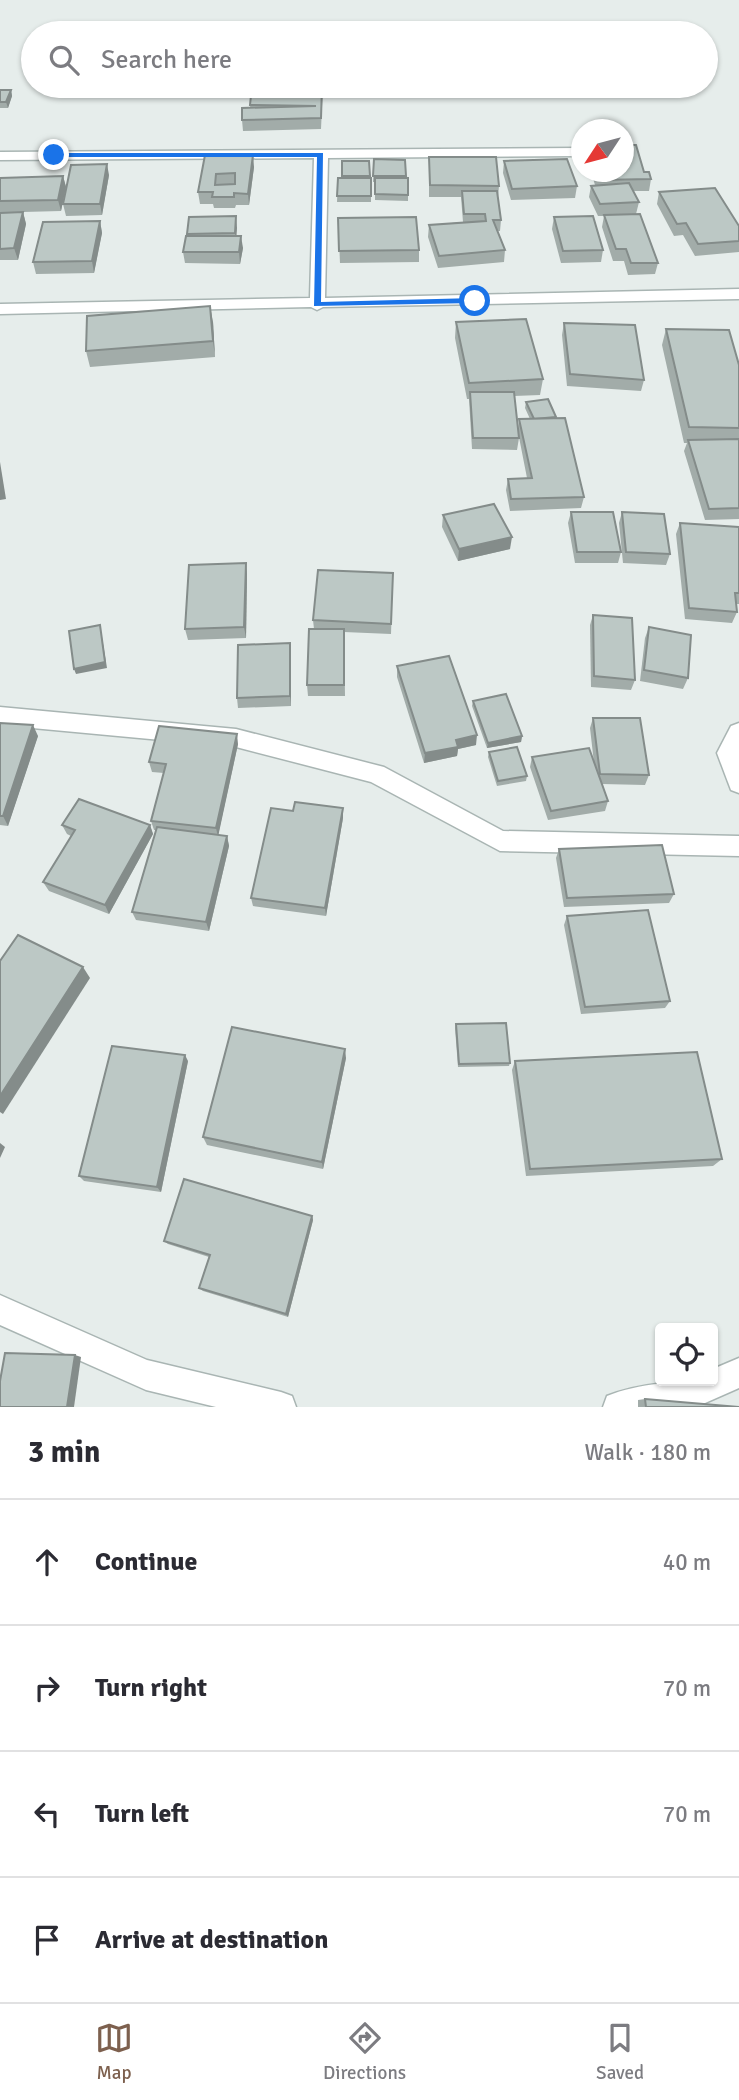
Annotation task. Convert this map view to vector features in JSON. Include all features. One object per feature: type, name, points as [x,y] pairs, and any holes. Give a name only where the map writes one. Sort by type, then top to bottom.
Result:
[{"type":"street","points":[[0,156],[571,152]]},
{"type":"street","points":[[317,304],[321,155]]},
{"type":"street","points":[[0,309],[739,295]]},
{"type":"street","points":[[0,716],[236,738],[376,774],[500,841],[739,846]]},
{"type":"street","points":[[739,732],[728,753],[739,783]]},
{"type":"street","points":[[0,1310],[146,1375],[281,1407]]},
{"type":"street","points":[[618,1407],[688,1395],[739,1373]]},
{"type":"building","points":[[0,90],[11,90],[6,102],[0,102]]},
{"type":"building","points":[[251,98],[322,98],[321,118],[242,120],[242,108],[316,106],[250,105]]},
{"type":"building","points":[[634,145],[644,172],[649,172],[651,179],[634,179]]},
{"type":"building","points":[[205,155],[253,155],[248,194],[234,193],[234,197],[212,197],[213,192],[198,192]],"holes":[[[235,173],[235,184],[215,185],[216,174]]]},
{"type":"building","points":[[429,157],[496,157],[499,186],[430,185]]},
{"type":"building","points":[[374,159],[405,160],[406,176],[373,176]]},
{"type":"building","points":[[567,159],[571,182],[576,182],[577,186],[512,189],[504,161]]},
{"type":"building","points":[[342,161],[369,161],[370,176],[342,176]]},
{"type":"building","points":[[107,164],[100,204],[63,204],[71,165]]},
{"type":"building","points":[[63,176],[58,200],[0,201],[0,178]]},
{"type":"building","points":[[338,178],[371,178],[371,196],[337,196]]},
{"type":"building","points":[[375,178],[408,178],[408,195],[375,194]]},
{"type":"building","points":[[629,183],[639,202],[600,204],[591,186]]},
{"type":"building","points":[[715,188],[739,226],[739,241],[698,244],[686,223],[677,224],[659,192]]},
{"type":"building","points":[[462,191],[497,191],[501,220],[493,220],[505,250],[439,256],[429,225],[486,221],[485,214],[464,214]]},
{"type":"building","points":[[23,212],[14,248],[0,249],[0,213]]},
{"type":"building","points":[[640,214],[658,263],[631,263],[626,249],[616,249],[604,215]]},
{"type":"building","points":[[236,216],[235,233],[187,234],[189,217]]},
{"type":"building","points":[[593,216],[603,250],[563,251],[554,217]]},
{"type":"building","points":[[416,217],[419,250],[339,251],[338,218]]},
{"type":"building","points":[[100,221],[92,261],[33,262],[43,222]]},
{"type":"building","points":[[186,236],[241,236],[239,252],[183,252]]},
{"type":"building","points":[[210,306],[213,341],[86,351],[87,316]]},
{"type":"building","points":[[526,319],[543,379],[469,383],[456,322]]},
{"type":"building","points":[[564,323],[635,325],[644,380],[570,374]]},
{"type":"building","points":[[666,329],[729,330],[739,365],[739,428],[689,427]]},
{"type":"building","points":[[470,392],[514,392],[519,438],[473,438]]},
{"type":"building","points":[[548,399],[556,417],[534,419],[526,402]]},
{"type":"building","points":[[565,418],[584,497],[511,499],[508,479],[532,478],[519,419]]},
{"type":"building","points":[[739,439],[739,508],[709,509],[688,440]]},
{"type":"building","points":[[494,504],[512,537],[459,549],[443,515]]},
{"type":"building","points":[[571,512],[613,512],[621,552],[577,552]]},
{"type":"building","points":[[622,512],[664,514],[670,554],[626,552]]},
{"type":"building","points":[[680,523],[739,527],[739,593],[735,593],[737,612],[689,608]]},
{"type":"building","points":[[246,563],[244,627],[185,629],[189,565]]},
{"type":"building","points":[[318,570],[393,573],[391,624],[313,620]]},
{"type":"building","points":[[593,615],[632,618],[635,680],[594,676]]},
{"type":"building","points":[[100,625],[105,662],[74,669],[69,631]]},
{"type":"building","points":[[649,627],[691,635],[688,678],[644,670]]},
{"type":"building","points":[[309,629],[344,629],[344,685],[307,685]]},
{"type":"building","points":[[290,643],[290,696],[237,698],[238,645]]},
{"type":"building","points":[[449,656],[477,735],[456,740],[458,747],[425,753],[397,666]]},
{"type":"building","points":[[506,694],[522,736],[488,743],[473,701]]},
{"type":"building","points":[[593,718],[640,718],[649,775],[600,774]]},
{"type":"building","points":[[0,723],[33,725],[3,816],[0,816]]},
{"type":"building","points":[[159,726],[237,734],[216,828],[151,821],[166,764],[149,762]]},
{"type":"building","points":[[517,747],[527,776],[498,781],[489,752]]},
{"type":"building","points":[[589,748],[608,801],[551,811],[532,757]]},
{"type":"building","points":[[79,799],[150,825],[105,905],[43,882],[75,830],[62,825]]},
{"type":"building","points":[[295,802],[343,808],[325,908],[251,898],[271,808],[293,811]]},
{"type":"building","points":[[157,827],[227,836],[206,922],[132,912]]},
{"type":"building","points":[[662,845],[674,894],[567,898],[559,849]]},
{"type":"building","points":[[648,910],[670,1001],[585,1007],[567,916]]},
{"type":"building","points":[[18,935],[83,967],[0,1096],[0,961]]},
{"type":"building","points":[[506,1023],[510,1063],[459,1064],[456,1024]]},
{"type":"building","points":[[232,1027],[345,1049],[322,1162],[203,1137]]},
{"type":"building","points":[[112,1046],[185,1055],[157,1187],[79,1176]]},
{"type":"building","points":[[697,1052],[722,1159],[530,1169],[515,1061]]},
{"type":"building","points":[[184,1179],[312,1216],[286,1314],[199,1288],[210,1255],[164,1241]]},
{"type":"building","points":[[5,1353],[75,1355],[67,1407],[0,1407],[0,1381]]},
{"type":"building","points":[[645,1399],[739,1407],[646,1407]]},
{"type":"route","points":[[54,155],[321,155],[317,304],[475,301]]}]
